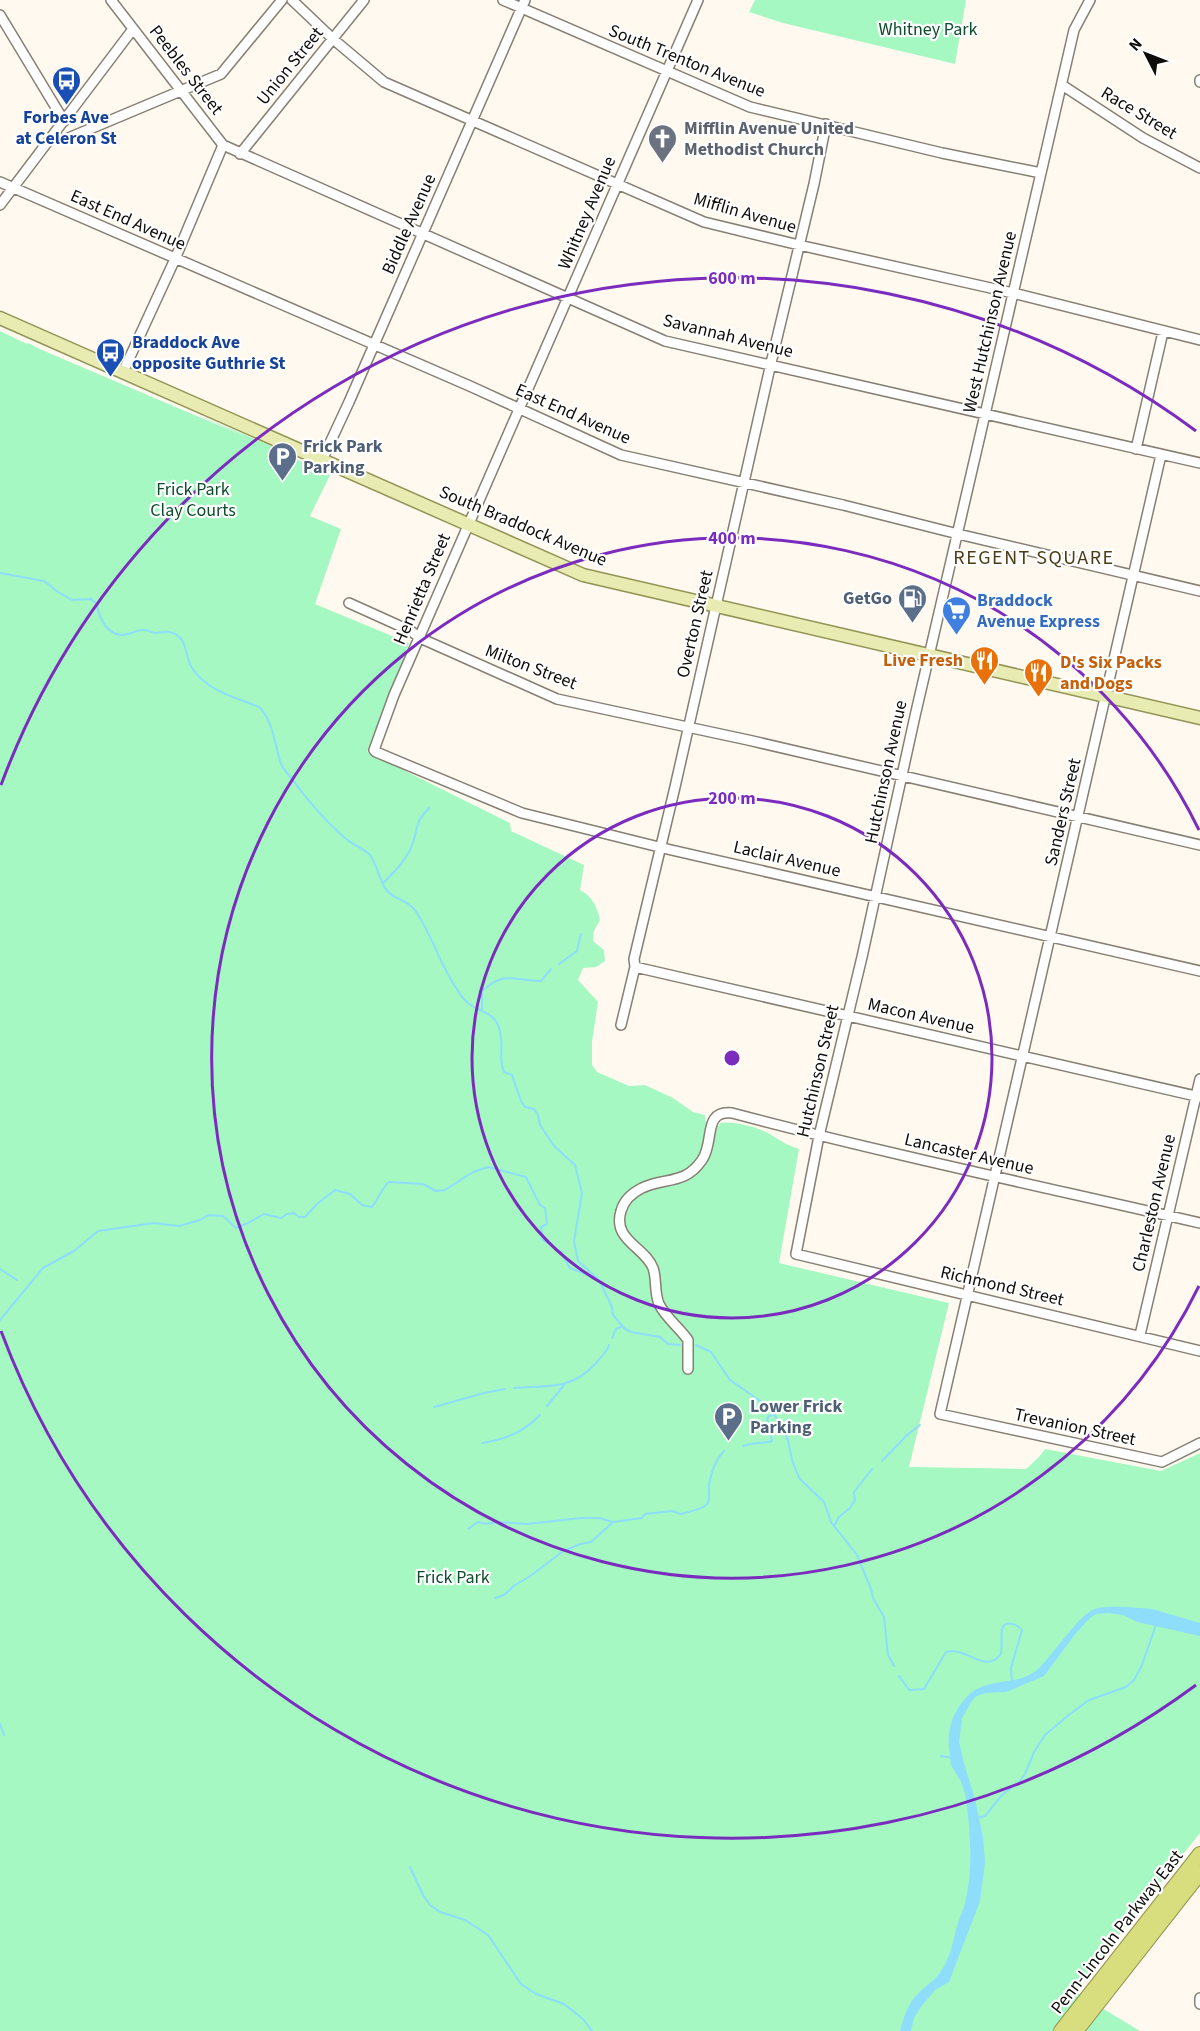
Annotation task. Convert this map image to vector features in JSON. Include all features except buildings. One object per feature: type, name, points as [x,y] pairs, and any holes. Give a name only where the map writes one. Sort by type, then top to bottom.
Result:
[{"type":"highway","name":"Penn-Lincoln Parkway East","points":[[1061,2031],[1200,1854]]},
{"type":"highway","name":"Penn-Lincoln Parkway East","points":[[1076,2031],[1200,1873]]},
{"type":"main road","name":"South Braddock Avenue","points":[[0,318],[583,575],[1200,718]]},
{"type":"street","name":"Peebles Street","points":[[111,0],[223,145],[240,154]]},
{"type":"street","points":[[51,138],[66,139],[221,74],[282,0]]},
{"type":"street","name":"Mifflin Avenue","points":[[292,0],[333,39],[384,82],[704,222],[1013,293],[1200,340]]},
{"type":"street","name":"Union Street","points":[[240,154],[364,0]]},
{"type":"street","name":"South Trenton Avenue","points":[[503,0],[524,4],[666,72],[750,107],[942,153],[1041,173]]},
{"type":"street","name":"Whitney Avenue","points":[[507,439],[698,0]]},
{"type":"street","name":"West Hutchinson Avenue","points":[[929,654],[1074,30],[1090,0]]},
{"type":"street","name":"Biddle Avenue","points":[[322,460],[524,4]]},
{"type":"street","points":[[0,15],[64,121]]},
{"type":"street","points":[[0,205],[133,29]]},
{"type":"street","name":"Race Street","points":[[1062,85],[1143,138],[1200,168]]},
{"type":"street","name":"Overton Street","points":[[621,1025],[631,964],[675,787],[687,726],[814,184],[826,124]]},
{"type":"street","points":[[123,372],[175,259],[223,145]]},
{"type":"street","name":"Savannah Avenue","points":[[240,154],[665,341],[771,363],[1200,463]]},
{"type":"street","name":"East End Avenue","points":[[0,182],[621,455],[843,505],[1200,591]]},
{"type":"street","points":[[1136,448],[1163,332]]},
{"type":"street","name":"Henrietta Street","points":[[376,752],[374,747],[394,694],[507,439]]},
{"type":"street","name":"Sanders Street","points":[[940,1414],[1161,455]]},
{"type":"street","name":"Milton Street","points":[[349,603],[411,631],[420,638],[557,699],[687,726],[903,776]]},
{"type":"street","name":"Hutchinson Avenue","points":[[874,896],[929,654]]},
{"type":"street","name":"Laclair Avenue","points":[[376,752],[511,809],[659,847],[1200,971]]},
{"type":"street","points":[[903,776],[1200,845]]},
{"type":"street","name":"Hutchinson Street","points":[[796,1254],[819,1136],[862,957],[874,896]]},
{"type":"street","name":"Macon Avenue","points":[[631,964],[1198,1097]]},
{"type":"street","name":"Charleston Avenue","points":[[1140,1335],[1198,1097],[1200,1079]]},
{"type":"street","name":"Lancaster Avenue","points":[[688,1369],[688,1340],[659,1304],[653,1266],[626,1238],[619,1217],[630,1195],[662,1181],[683,1178],[697,1168],[706,1155],[716,1115],[723,1112],[994,1177],[1200,1223]]},
{"type":"street","name":"Richmond Street","points":[[796,1254],[1200,1351]]},
{"type":"street","name":"Trevanion Street","points":[[940,1414],[1162,1462],[1200,1443]]},
{"type":"street","points":[[1200,1998],[1200,2004]]},
{"type":"green space","name":"Whitney Park","points":[[755,0],[966,0],[955,64],[783,23],[749,12]]},
{"type":"green space","name":"Frick Park","points":[[0,331],[300,458],[277,450],[330,475],[310,516],[341,529],[315,604],[409,643],[367,752],[510,823],[511,831],[584,865],[580,890],[591,899],[597,911],[600,920],[594,931],[593,941],[604,950],[605,961],[596,967],[583,968],[578,980],[598,1002],[592,1042],[592,1065],[597,1072],[629,1086],[645,1085],[673,1098],[693,1112],[705,1115],[705,1121],[719,1126],[720,1123],[730,1123],[754,1127],[799,1149],[779,1263],[949,1303],[909,1467],[1026,1469],[1045,1449],[1161,1471],[1200,1453],[1200,1833],[1074,1991],[1140,2031],[0,2031]]},
{"type":"water","points":[[1103,1607],[1152,1609],[1200,1623],[1200,1636],[1137,1622],[1123,1615],[1096,1614],[1076,1633],[1044,1676],[1006,1692],[985,1693],[975,1697],[962,1718],[959,1742],[983,1837],[985,1862],[980,1901],[949,1982],[935,1990],[920,2008],[914,2018],[911,2031],[900,2031],[912,2002],[937,1977],[945,1963],[968,1891],[970,1852],[966,1799],[962,1785],[951,1765],[949,1745],[950,1728],[956,1712],[966,1698],[980,1687],[1032,1674],[1089,1612]]},
{"type":"waterway","points":[[0,573],[44,581],[72,600],[91,599],[97,604],[106,626],[115,634],[128,634],[138,630],[175,634],[183,642],[192,668],[198,676],[213,688],[259,707],[270,725],[281,764],[286,772],[330,825],[370,855],[388,892],[411,906],[420,918],[461,996],[472,1006],[487,1013],[495,1020],[499,1027],[504,1072],[512,1075],[521,1101],[525,1107],[534,1109],[540,1125],[554,1146],[575,1165],[582,1193],[574,1241],[578,1261],[599,1280],[612,1307],[613,1315],[625,1329],[631,1332],[660,1337],[668,1344],[680,1345]]},
{"type":"waterway","points":[[383,883],[407,855],[413,844],[420,819],[429,808]]},
{"type":"waterway","points":[[559,964],[577,951],[581,934]]},
{"type":"waterway","points":[[482,1009],[482,991],[490,985],[510,978],[541,981],[551,969]]},
{"type":"waterway","points":[[0,1320],[43,1268],[74,1251],[98,1231],[154,1223],[179,1226],[200,1220],[208,1215],[223,1216],[236,1228],[264,1214],[281,1218],[294,1213],[299,1217],[305,1217],[335,1190],[350,1194],[362,1205],[372,1207],[389,1182],[423,1184],[436,1191],[445,1190],[473,1172],[488,1167],[526,1177],[540,1205],[545,1208],[547,1224],[541,1227],[543,1240],[561,1252],[570,1268],[595,1278]]},
{"type":"waterway","points":[[0,1269],[17,1280]]},
{"type":"waterway","points":[[612,1338],[616,1329],[621,1327]]},
{"type":"waterway","points":[[514,1388],[558,1385],[577,1378],[596,1363],[609,1345]]},
{"type":"waterway","points":[[696,1345],[711,1352],[730,1380],[763,1403],[774,1414],[788,1440],[799,1478],[824,1502],[831,1522],[857,1555],[873,1598],[884,1617],[888,1655],[894,1666]]},
{"type":"waterway","points":[[547,1406],[564,1385]]},
{"type":"waterway","points":[[434,1407],[505,1389]]},
{"type":"waterway","points":[[743,1446],[772,1441],[767,1419],[774,1414]]},
{"type":"waterway","points":[[482,1443],[514,1434],[528,1426],[540,1415]]},
{"type":"waterway","points":[[882,1461],[920,1425]]},
{"type":"waterway","points":[[468,1529],[478,1522],[527,1524],[581,1518],[599,1518],[613,1522],[642,1518],[645,1514],[672,1511],[681,1514],[695,1510],[705,1506],[708,1502],[711,1476],[716,1462],[724,1451]]},
{"type":"waterway","points":[[834,1526],[839,1517],[850,1508],[855,1500],[854,1492],[872,1469]]},
{"type":"waterway","points":[[495,1598],[504,1595],[562,1552],[591,1542],[613,1522]]},
{"type":"waterway","points":[[899,1676],[909,1690],[924,1689],[946,1652],[953,1651],[988,1662],[995,1660],[1001,1654],[1002,1629],[1009,1624],[1018,1626],[1022,1630],[1011,1668],[1012,1681]]},
{"type":"waterway","points":[[977,1818],[985,1816],[1002,1795],[1019,1782],[1045,1735],[1089,1700],[1126,1687],[1134,1680],[1142,1665],[1156,1625]]},
{"type":"waterway","points":[[0,1724],[4,1735]]},
{"type":"waterway","points":[[941,1756],[953,1758]]},
{"type":"waterway","points":[[410,1867],[430,1905],[440,1912],[465,1920],[488,1935],[521,1984],[536,1994],[564,2004],[583,2019],[592,2031]]},
{"type":"place","name":"Forbes Ave at Celeron St","points":[[66,106]]},
{"type":"place","name":"Mifflin Avenue United Methodist Church","points":[[663,164]]},
{"type":"place","name":"Braddock Ave opposite Guthrie St","points":[[111,378]]},
{"type":"place","name":"Frick Park Parking","points":[[282,482]]},
{"type":"place","name":"GetGo","points":[[913,624]]},
{"type":"place","name":"Braddock Avenue Express","points":[[956,636]]},
{"type":"place","name":"Live Fresh","points":[[984,686]]},
{"type":"place","name":"D's Six Packs and Dogs","points":[[1039,698]]},
{"type":"place","name":"Lower Frick Parking","points":[[729,1442]]},
{"type":"district","name":"REGENT SQUARE","points":[[1034,558]]},
{"type":"park label","name":"Frick Park Clay Courts","points":[[193,499]]}]
